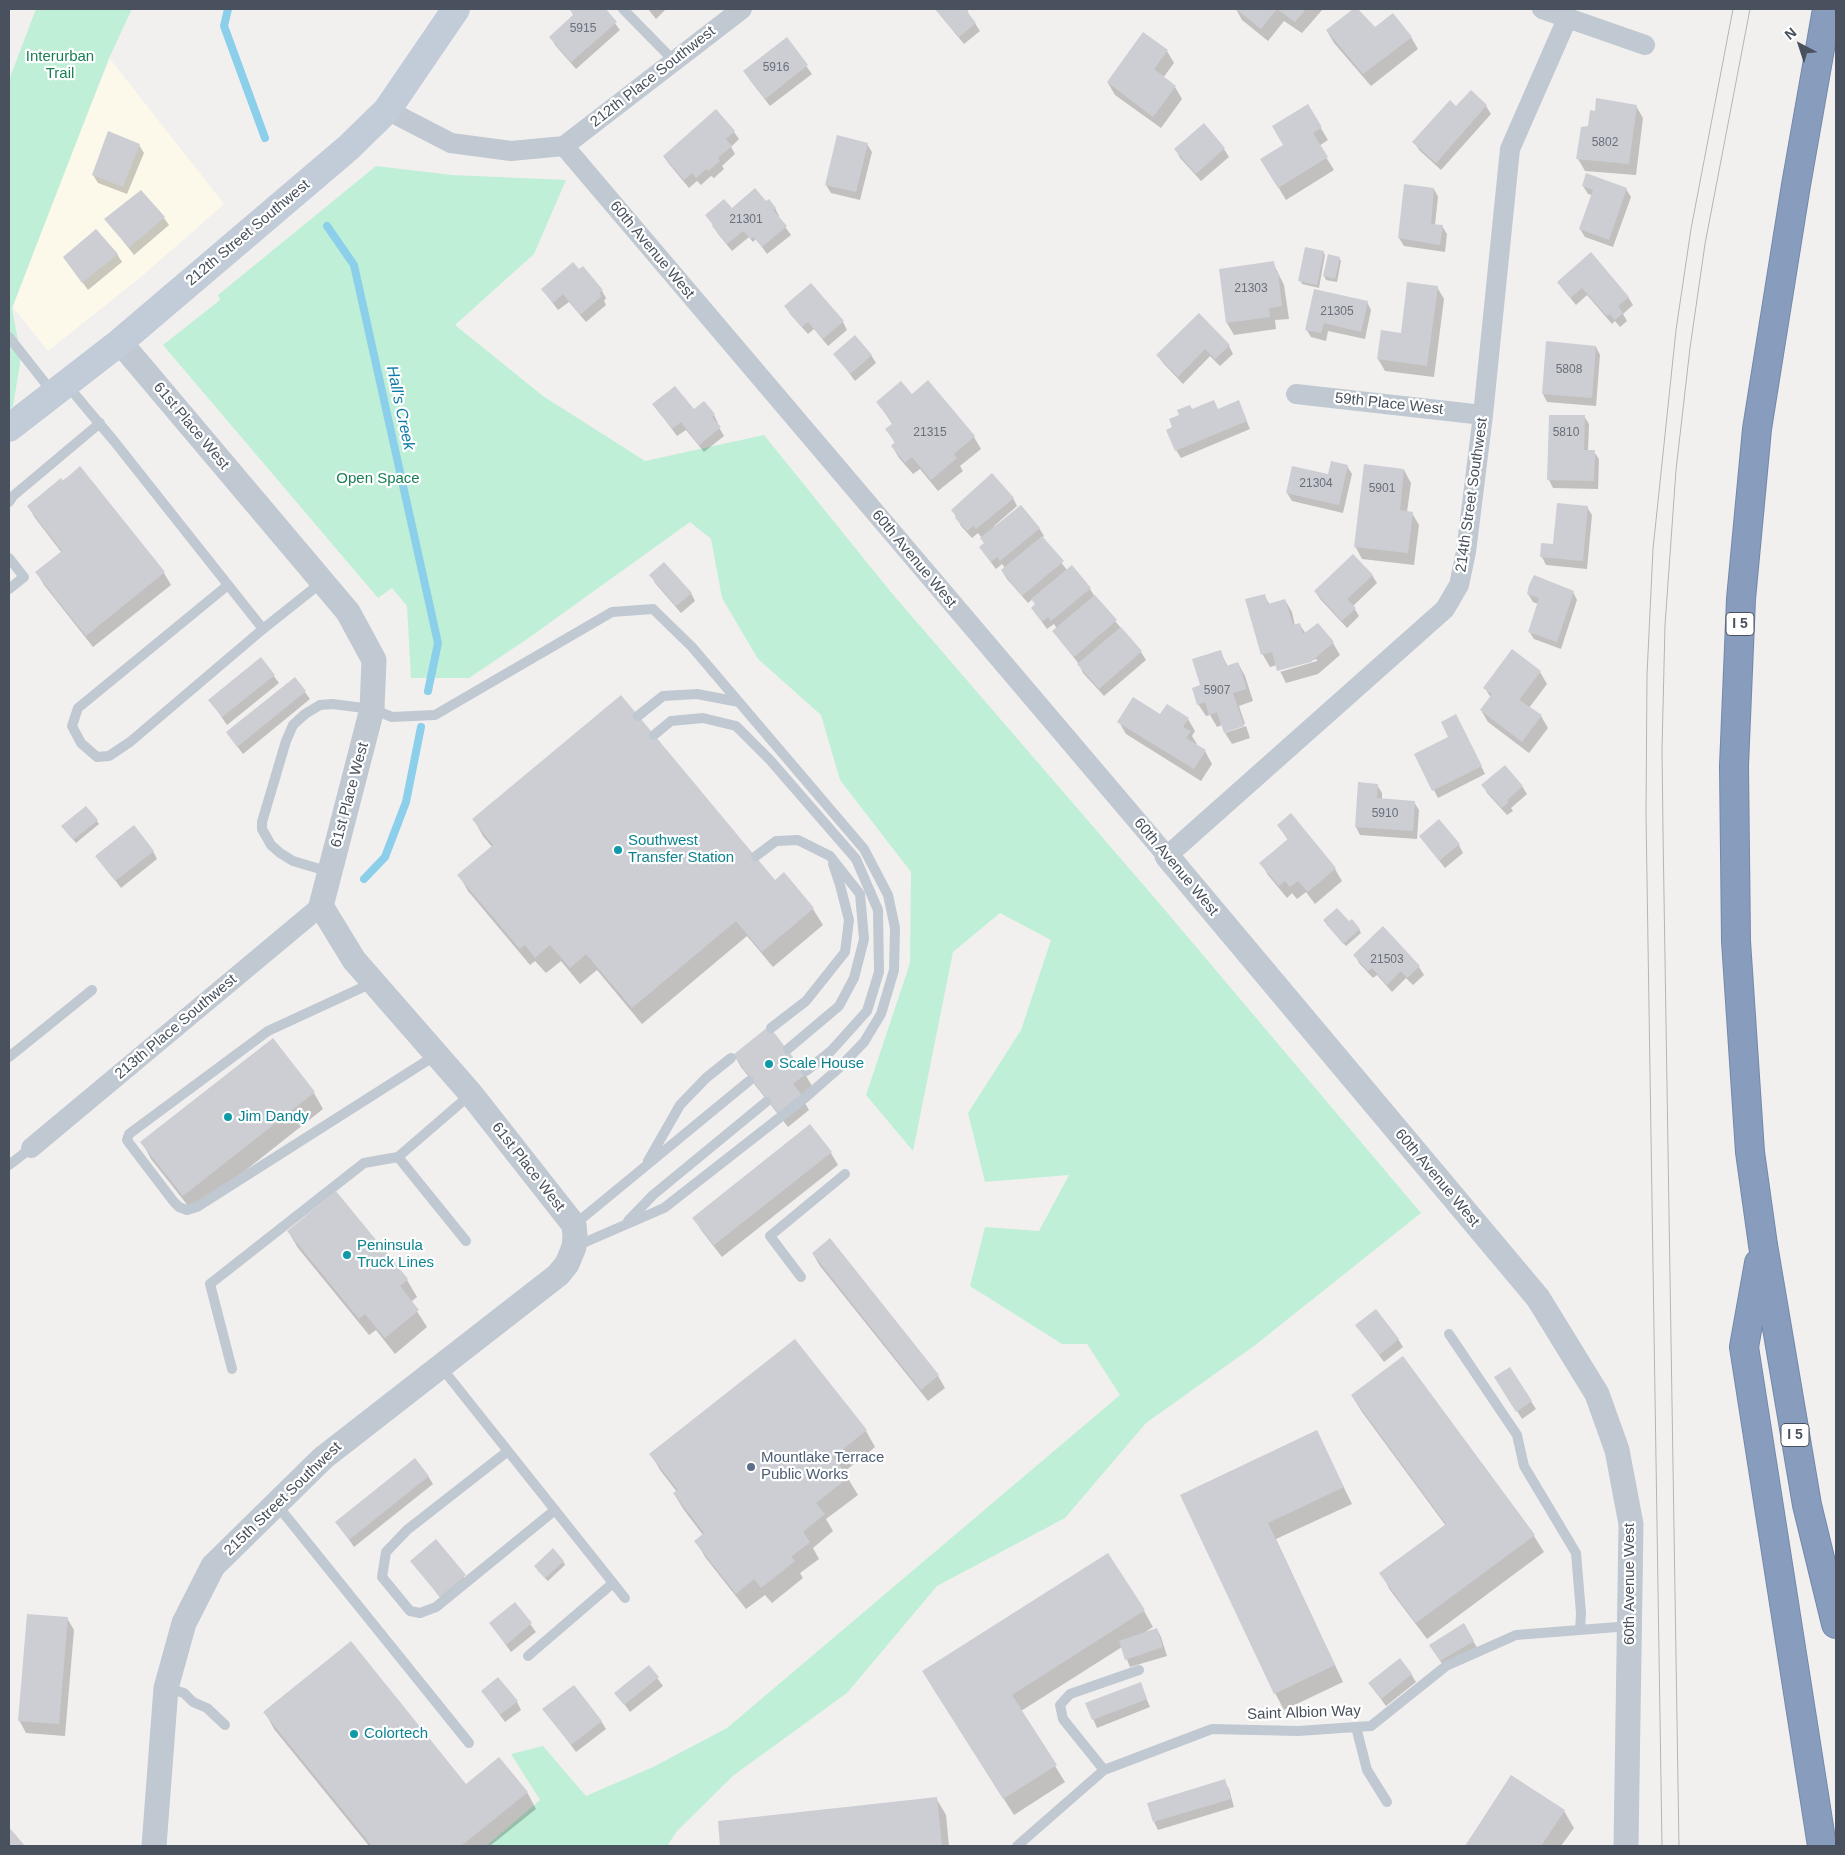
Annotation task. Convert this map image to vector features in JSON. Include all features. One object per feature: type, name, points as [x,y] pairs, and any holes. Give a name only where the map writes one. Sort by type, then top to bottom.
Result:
[{"type":"highway","name":"I 5","points":[[1827,9],[1796,185],[1757,429],[1741,599],[1734,766],[1736,941],[1750,1152],[1763,1244],[1808,1505],[1836,1624]]},
{"type":"highway","points":[[1763,1244],[1744,1347],[1822,1846]]},
{"type":"main road","name":"212th Street Southwest","points":[[9,428],[120,342],[348,148],[387,110],[456,9]]},
{"type":"street","name":"212th Place Southwest","points":[[564,146],[742,9]]},
{"type":"street","points":[[1542,9],[1645,44]]},
{"type":"street","name":"214th Street Southwest","points":[[1167,856],[1445,609],[1459,585],[1463,570],[1483,415],[1510,149],[1567,19]]},
{"type":"street","points":[[387,110],[451,143],[511,151],[564,146]]},
{"type":"street","name":"60th Avenue West","points":[[564,146],[1167,856],[1538,1298],[1570,1347],[1597,1394],[1617,1450],[1631,1524],[1626,1846]]},
{"type":"street","name":"61st Place West","points":[[120,342],[348,612],[374,660],[372,709],[320,906],[354,960],[471,1094],[574,1236]]},
{"type":"street","name":"59th Place West","points":[[1296,394],[1483,415]]},
{"type":"street","name":"213th Place Southwest","points":[[31,1148],[320,906]]},
{"type":"street","name":"215th Street Southwest","points":[[154,1846],[166,1688],[184,1623],[214,1566],[323,1458],[558,1275],[567,1264],[574,1236]]},
{"type":"lane","points":[[623,9],[674,62]]},
{"type":"lane","points":[[9,337],[59,388],[100,423],[263,629]]},
{"type":"lane","points":[[9,502],[13,496],[100,423]]},
{"type":"lane","points":[[9,558],[24,577],[9,589]]},
{"type":"lane","points":[[228,586],[78,708],[72,726],[81,744],[97,757],[109,756],[130,742],[322,581]]},
{"type":"lane","points":[[330,872],[293,862],[271,845],[262,829],[262,822],[286,741],[293,726],[305,714],[320,705],[332,704],[372,709],[392,717],[435,715],[612,612],[653,609],[692,647],[864,849],[888,895],[895,928],[894,970],[881,1014],[864,1042],[839,1068],[776,1121],[664,1208],[623,1226],[574,1236]]},
{"type":"lane","points":[[638,716],[663,696],[697,694],[738,702]]},
{"type":"lane","points":[[654,735],[671,722],[702,718],[736,726],[770,760],[856,859],[878,910],[879,972],[867,1011],[831,1051],[806,1071]]},
{"type":"lane","points":[[756,856],[776,841],[798,840],[830,856],[860,894],[864,940],[854,978],[839,1006],[788,1049]]},
{"type":"lane","points":[[771,1028],[806,1001],[845,952],[850,920],[830,856]]},
{"type":"lane","points":[[373,982],[268,1031],[129,1134],[127,1140],[174,1202],[179,1207],[187,1210],[197,1207],[436,1055]]},
{"type":"lane","points":[[9,1057],[92,990]]},
{"type":"lane","points":[[645,1166],[680,1105],[706,1078],[731,1058]]},
{"type":"lane","points":[[574,1236],[645,1166],[749,1081]]},
{"type":"lane","points":[[232,1369],[210,1284],[364,1163],[398,1157],[471,1094]]},
{"type":"lane","points":[[623,1226],[652,1195],[766,1102]]},
{"type":"lane","points":[[9,1165],[31,1148]]},
{"type":"lane","points":[[398,1157],[466,1241]]},
{"type":"lane","points":[[801,1277],[770,1236],[845,1174]]},
{"type":"lane","points":[[1449,1334],[1517,1435],[1524,1466],[1576,1553],[1581,1613],[1580,1630]]},
{"type":"lane","points":[[441,1366],[625,1598]]},
{"type":"lane","points":[[508,1451],[407,1530],[386,1552],[382,1577],[410,1611],[420,1613],[436,1607],[555,1510]]},
{"type":"lane","points":[[276,1504],[469,1744]]},
{"type":"lane","points":[[528,1656],[613,1583]]},
{"type":"lane","name":"Saint Albion Way","points":[[1017,1846],[1104,1770],[1212,1729],[1298,1731],[1371,1726],[1446,1666],[1516,1635],[1630,1626]]},
{"type":"lane","points":[[1104,1770],[1063,1718],[1060,1705],[1070,1694],[1139,1670]]},
{"type":"lane","points":[[166,1688],[184,1693],[193,1702],[207,1708],[224,1725]]},
{"type":"lane","points":[[1361,1746],[1371,1726]]},
{"type":"lane","points":[[1356,1727],[1367,1770],[1387,1802]]},
{"type":"shaded area","points":[[110,59],[224,204],[142,276],[48,351],[13,307],[61,178]]},
{"type":"green space","name":"Interurban Trail","points":[[36,9],[132,9],[109,58],[12,308],[21,357],[13,406],[9,410],[9,80]]},
{"type":"green space","name":"Open Space","points":[[376,166],[452,175],[566,180],[534,254],[455,325],[543,396],[645,461],[764,435],[890,591],[1159,903],[1421,1213],[1254,1346],[1146,1423],[1065,1518],[937,1586],[847,1693],[734,1775],[677,1831],[667,1846],[486,1846],[540,1800],[511,1754],[543,1746],[586,1796],[653,1767],[727,1728],[1120,1395],[1087,1344],[1062,1344],[970,1286],[985,1227],[1039,1231],[1069,1175],[985,1182],[968,1113],[1021,1030],[1051,940],[1000,913],[953,952],[913,1151],[866,1095],[910,963],[911,872],[840,780],[821,715],[758,659],[722,598],[711,539],[690,522],[530,637],[469,678],[411,678],[407,606],[392,588],[378,598],[163,345],[220,300],[218,295]]},
{"type":"building","points":[[569,9],[606,9],[617,22],[571,62],[549,37],[574,14]]},
{"type":"building","points":[[935,9],[965,9],[976,23],[959,37]]},
{"type":"building","points":[[1236,9],[1277,9],[1261,29]]},
{"type":"building","points":[[1277,9],[1306,9],[1295,22]]},
{"type":"building","points":[[1353,9],[1358,9],[1375,27],[1393,13],[1412,37],[1363,74],[1326,30]]},
{"type":"building","points":[[1143,32],[1168,50],[1154,69],[1176,86],[1153,117],[1107,82]]},
{"type":"building","points":[[787,37],[808,65],[765,99],[743,71]]},
{"type":"building","points":[[1471,90],[1487,105],[1436,163],[1412,142],[1450,100],[1456,106]]},
{"type":"building","points":[[1596,98],[1637,105],[1629,164],[1576,159],[1581,127],[1588,126],[1590,110],[1595,111]]},
{"type":"building","points":[[1308,104],[1322,127],[1313,133],[1328,157],[1278,188],[1260,159],[1283,145],[1272,126]]},
{"type":"building","points":[[716,109],[735,131],[726,139],[732,146],[718,158],[720,161],[708,171],[706,169],[696,178],[692,173],[684,180],[663,156]]},
{"type":"building","points":[[1204,123],[1225,148],[1196,174],[1174,149]]},
{"type":"building","points":[[108,131],[140,144],[123,187],[92,175]]},
{"type":"building","points":[[837,135],[868,143],[856,192],[825,185]]},
{"type":"building","points":[[1586,173],[1627,188],[1609,240],[1579,229],[1593,190],[1582,186]]},
{"type":"building","points":[[1404,184],[1434,188],[1431,224],[1443,225],[1440,245],[1398,238]]},
{"type":"building","points":[[755,188],[766,201],[769,199],[776,208],[773,210],[787,226],[762,247],[753,237],[751,239],[743,231],[727,244],[705,215],[724,199],[732,208]]},
{"type":"building","points":[[141,190],[165,217],[129,248],[104,219]]},
{"type":"building","points":[[96,229],[118,254],[82,283],[63,257]]},
{"type":"building","points":[[1305,247],[1324,251],[1317,285],[1298,281]]},
{"type":"building","points":[[1591,252],[1629,297],[1618,306],[1623,313],[1615,320],[1610,314],[1607,316],[1582,288],[1570,298],[1557,282]]},
{"type":"building","points":[[1328,254],[1340,257],[1335,279],[1323,276]]},
{"type":"building","points":[[1274,261],[1276,272],[1278,271],[1282,306],[1269,308],[1270,317],[1226,323],[1219,269]]},
{"type":"building","points":[[573,262],[579,269],[583,266],[603,290],[599,293],[602,296],[580,315],[563,294],[553,303],[541,289]]},
{"type":"building","points":[[1407,282],[1438,286],[1427,366],[1377,359],[1381,330],[1401,333]]},
{"type":"building","points":[[811,283],[844,321],[823,339],[808,322],[802,327],[784,306]]},
{"type":"building","points":[[1314,289],[1368,301],[1361,332],[1324,323],[1321,333],[1305,330]]},
{"type":"building","points":[[1199,313],[1230,345],[1215,359],[1205,349],[1178,377],[1156,355]]},
{"type":"building","points":[[855,335],[872,355],[850,374],[833,354]]},
{"type":"building","points":[[1546,341],[1596,346],[1592,398],[1542,394]]},
{"type":"building","points":[[928,380],[975,436],[954,454],[957,458],[931,480],[912,457],[905,463],[891,446],[895,442],[885,429],[893,423],[876,402],[901,381],[912,394]]},
{"type":"building","points":[[675,386],[694,409],[704,401],[715,414],[712,417],[721,427],[699,445],[681,422],[672,429],[652,404]]},
{"type":"building","points":[[1214,400],[1218,409],[1239,400],[1247,421],[1175,451],[1166,430],[1172,427],[1169,419],[1179,415],[1177,410],[1190,405],[1192,409]]},
{"type":"building","points":[[1549,415],[1585,415],[1584,450],[1595,450],[1594,481],[1547,480]]},
{"type":"building","points":[[1331,461],[1348,465],[1339,505],[1286,493],[1292,466],[1328,474]]},
{"type":"building","points":[[1364,464],[1404,469],[1400,510],[1413,512],[1408,553],[1354,547]]},
{"type":"building","points":[[80,466],[165,572],[86,636],[35,572],[62,551],[27,506],[61,478],[63,481]]},
{"type":"building","points":[[992,473],[1014,498],[976,529],[973,526],[967,531],[955,518],[956,516],[951,510]]},
{"type":"building","points":[[1557,503],[1588,506],[1583,561],[1540,557],[1541,543],[1553,544]]},
{"type":"building","points":[[1021,505],[1040,528],[1000,561],[997,557],[991,562],[979,547],[984,543],[980,538]]},
{"type":"building","points":[[1042,536],[1064,561],[1022,596],[1001,570]]},
{"type":"building","points":[[1353,554],[1373,575],[1347,599],[1356,608],[1342,621],[1314,591]]},
{"type":"building","points":[[664,562],[692,593],[676,606],[649,575]]},
{"type":"building","points":[[1072,565],[1091,588],[1051,621],[1048,617],[1042,622],[1031,608],[1035,604],[1031,599]]},
{"type":"building","points":[[1534,575],[1574,591],[1557,642],[1528,632],[1539,598],[1527,594]]},
{"type":"building","points":[[1265,594],[1268,604],[1285,599],[1293,625],[1300,623],[1303,634],[1318,623],[1334,642],[1311,662],[1277,671],[1272,652],[1261,655],[1245,599]]},
{"type":"building","points":[[1095,595],[1117,620],[1074,657],[1052,631]]},
{"type":"building","points":[[1121,627],[1142,651],[1099,689],[1077,664]]},
{"type":"building","points":[[1512,649],[1541,671],[1519,700],[1542,715],[1522,742],[1480,710],[1492,694],[1483,688]]},
{"type":"building","points":[[1221,650],[1226,666],[1238,662],[1247,689],[1233,693],[1244,726],[1224,733],[1217,712],[1209,715],[1205,702],[1197,705],[1192,688],[1200,685],[1192,659]]},
{"type":"building","points":[[261,657],[275,675],[222,717],[208,700]]},
{"type":"building","points":[[295,677],[306,691],[237,747],[226,732]]},
{"type":"building","name":"Southwest Transfer Station","points":[[621,695],[775,880],[784,872],[814,908],[762,952],[736,921],[632,1008],[586,954],[570,968],[550,945],[535,958],[525,945],[520,949],[457,875],[493,845],[472,819]]},
{"type":"building","points":[[1133,697],[1160,714],[1167,704],[1189,718],[1183,727],[1191,731],[1186,738],[1206,750],[1194,769],[1117,722]]},
{"type":"building","points":[[1456,714],[1482,766],[1432,791],[1414,754],[1448,737],[1441,722]]},
{"type":"building","points":[[1505,765],[1523,786],[1507,800],[1509,802],[1502,808],[1481,785]]},
{"type":"building","points":[[1358,782],[1378,784],[1377,798],[1415,801],[1413,831],[1355,827]]},
{"type":"building","points":[[86,806],[98,820],[73,840],[61,826]]},
{"type":"building","points":[[1291,813],[1336,868],[1308,892],[1298,881],[1290,887],[1285,881],[1279,886],[1259,863],[1288,839],[1277,825]]},
{"type":"building","points":[[1439,819],[1460,844],[1439,861],[1419,836]]},
{"type":"building","points":[[134,825],[154,851],[115,881],[95,856]]},
{"type":"building","points":[[1337,908],[1349,921],[1352,919],[1360,929],[1343,944],[1323,920]]},
{"type":"building","points":[[1383,926],[1420,966],[1407,978],[1401,971],[1387,985],[1372,968],[1368,971],[1353,955]]},
{"type":"building","name":"Scale House","points":[[769,1026],[806,1074],[793,1084],[803,1097],[780,1116],[733,1055]]},
{"type":"building","name":"Jim Dandy","points":[[273,1038],[315,1092],[183,1196],[140,1142]]},
{"type":"building","points":[[810,1124],[832,1152],[714,1245],[692,1218]]},
{"type":"building","name":"Peninsula Truck Lines","points":[[336,1191],[408,1279],[400,1286],[419,1310],[385,1338],[365,1314],[359,1319],[287,1231]]},
{"type":"building","points":[[830,1238],[939,1375],[921,1390],[812,1253]]},
{"type":"building","points":[[1376,1309],[1399,1339],[1379,1355],[1355,1325]]},
{"type":"building","name":"Mountlake Terrace Public Works","points":[[795,1339],[867,1430],[833,1457],[849,1477],[816,1503],[825,1514],[803,1532],[810,1542],[791,1557],[795,1561],[761,1588],[754,1579],[736,1594],[694,1541],[704,1533],[673,1493],[678,1490],[649,1454]]},
{"type":"building","points":[[1403,1356],[1535,1535],[1416,1623],[1379,1573],[1446,1524],[1351,1395]]},
{"type":"building","points":[[1510,1367],[1532,1401],[1516,1412],[1494,1377]]},
{"type":"building","points":[[1317,1430],[1344,1487],[1268,1523],[1335,1665],[1274,1694],[1180,1495]]},
{"type":"building","points":[[415,1458],[429,1476],[349,1540],[335,1522]]},
{"type":"building","points":[[436,1539],[466,1575],[440,1597],[410,1561]]},
{"type":"building","points":[[553,1548],[564,1561],[545,1578],[534,1566]]},
{"type":"building","points":[[1108,1553],[1145,1610],[1012,1695],[1057,1765],[1003,1799],[922,1671]]},
{"type":"building","points":[[515,1602],[532,1623],[506,1645],[489,1623]]},
{"type":"building","points":[[27,1614],[68,1617],[59,1724],[18,1721]]},
{"type":"building","points":[[1464,1623],[1474,1641],[1440,1661],[1429,1645]]},
{"type":"building","points":[[1157,1628],[1163,1647],[1125,1660],[1119,1641]]},
{"type":"building","name":"Colortech","points":[[351,1641],[466,1784],[499,1757],[528,1792],[461,1846],[372,1846],[263,1712]]},
{"type":"building","points":[[1400,1658],[1412,1674],[1381,1699],[1368,1683]]},
{"type":"building","points":[[649,1665],[659,1677],[624,1705],[614,1693]]},
{"type":"building","points":[[498,1677],[518,1701],[500,1715],[481,1691]]},
{"type":"building","points":[[1141,1682],[1147,1699],[1092,1720],[1085,1703]]},
{"type":"building","points":[[574,1685],[602,1721],[571,1745],[542,1709]]},
{"type":"building","points":[[1511,1775],[1565,1810],[1541,1846],[1465,1846]]},
{"type":"building","points":[[1225,1779],[1231,1799],[1153,1822],[1147,1803]]},
{"type":"building","points":[[937,1797],[942,1846],[720,1846],[718,1821]]},
{"type":"building","points":[[9,1827],[25,1846],[9,1846]]},
{"type":"waterway","name":"Hall's Creek","points":[[228,9],[224,26],[265,138]]},
{"type":"waterway","name":"Hall's Creek","points":[[327,226],[354,265],[438,643],[428,691]]},
{"type":"waterway","name":"Hall's Creek","points":[[364,879],[385,857],[406,802],[421,727]]},
{"type":"tram line","points":[[1662,1846],[1646,814],[1647,675],[1653,549],[1676,330],[1691,229],[1733,9]]},
{"type":"tram line","points":[[1679,1846],[1662,750],[1665,625],[1676,470],[1690,348],[1705,244],[1750,9]]},
{"type":"place","name":"Southwest Transfer Station","points":[[618,850]]},
{"type":"place","name":"Scale House","points":[[769,1064]]},
{"type":"place","name":"Jim Dandy","points":[[228,1117]]},
{"type":"place","name":"Peninsula Truck Lines","points":[[347,1255]]},
{"type":"place","name":"Mountlake Terrace Public Works","points":[[751,1467]]},
{"type":"place","name":"Colortech","points":[[354,1734]]}]
